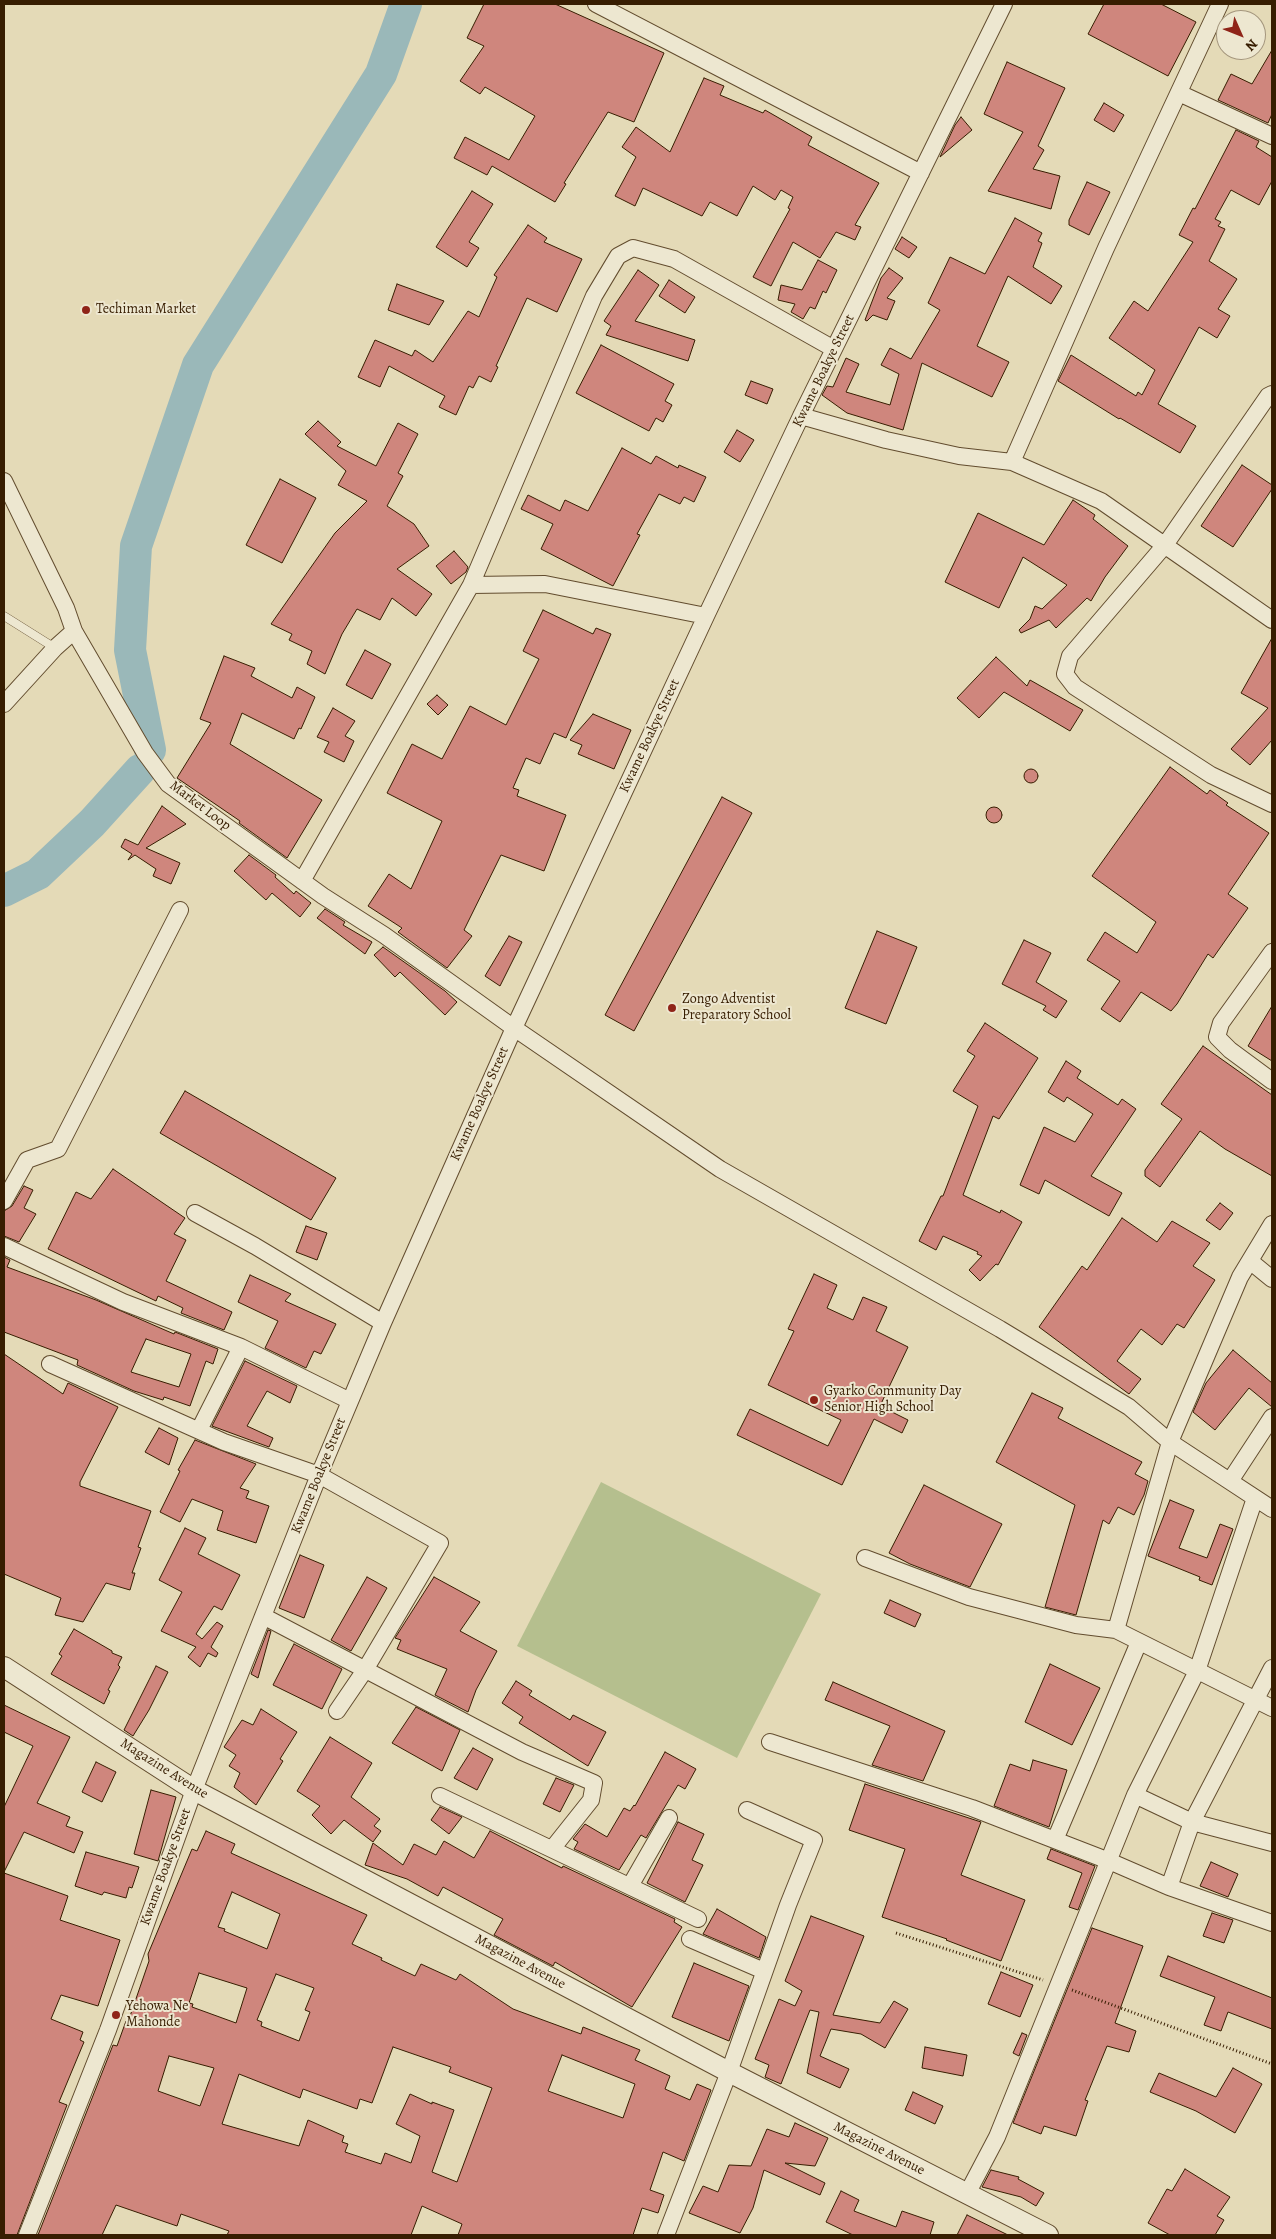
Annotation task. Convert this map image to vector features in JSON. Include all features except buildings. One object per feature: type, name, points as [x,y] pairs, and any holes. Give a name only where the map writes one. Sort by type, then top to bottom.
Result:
[{"type":"street","points":[[596,4],[921,173]]},
{"type":"street","name":"Kwame Boakye Street","points":[[27,2235],[108,2030],[194,1790],[319,1475],[383,1323],[514,1028],[706,616],[801,416],[1004,4]]},
{"type":"street","points":[[1012,462],[1106,248],[1220,4]]},
{"type":"street","points":[[1179,92],[1272,136]]},
{"type":"street","points":[[302,881],[471,585],[594,296],[618,256],[633,248],[674,258],[834,349]]},
{"type":"street","points":[[1272,394],[1268,396],[1165,545],[1070,656],[1065,674],[1075,687],[1211,775],[1272,804]]},
{"type":"street","points":[[801,416],[886,440],[959,456],[1012,462],[1102,502],[1272,620]]},
{"type":"street","name":"Market Loop","points":[[4,481],[66,608],[74,630],[145,753],[168,784],[302,881],[384,935],[514,1028],[720,1168],[1000,1329],[1129,1407],[1170,1442],[1272,1509]]},
{"type":"street","points":[[471,585],[545,584],[706,616]]},
{"type":"street","points":[[4,704],[74,630]]},
{"type":"street","points":[[4,1200],[27,1160],[58,1149],[180,910]]},
{"type":"street","points":[[1272,952],[1222,1023],[1217,1037],[1230,1050],[1272,1081]]},
{"type":"street","points":[[195,1213],[255,1246],[383,1323]]},
{"type":"street","points":[[1116,1630],[1170,1442],[1240,1277],[1272,1224]]},
{"type":"street","points":[[4,1246],[123,1302],[241,1347],[350,1401]]},
{"type":"street","points":[[1250,1260],[1272,1279]]},
{"type":"street","points":[[199,1430],[241,1347]]},
{"type":"street","points":[[50,1364],[224,1442],[319,1475],[440,1543],[366,1670],[337,1711]]},
{"type":"street","points":[[1230,1481],[1272,1416]]},
{"type":"street","points":[[967,2194],[997,2138],[1135,1795],[1197,1671],[1256,1498]]},
{"type":"street","points":[[865,1558],[969,1597],[1076,1625],[1116,1630],[1272,1708]]},
{"type":"street","points":[[263,1616],[522,1752],[594,1783],[591,1800],[552,1850]]},
{"type":"street","points":[[1055,1840],[1139,1642]]},
{"type":"street","name":"Magazine Avenue","points":[[4,1667],[194,1790],[729,2072],[1048,2235]]},
{"type":"street","points":[[1169,1887],[1192,1822],[1272,1668]]},
{"type":"street","points":[[770,1742],[972,1808],[1109,1860],[1169,1887],[1272,1924]]},
{"type":"street","points":[[1135,1795],[1192,1822],[1272,1843]]},
{"type":"street","points":[[440,1796],[698,1919]]},
{"type":"street","points":[[666,2235],[729,2072],[764,1971],[814,1840],[748,1810]]},
{"type":"street","points":[[630,1886],[669,1818]]},
{"type":"street","points":[[690,1939],[764,1971]]},
{"type":"lane","points":[[4,616],[55,648]]},
{"type":"path","points":[[896,1933],[1059,1985],[1272,2064]]},
{"type":"green space","points":[[601,1482],[821,1594],[737,1758],[517,1646]]},
{"type":"waterway","points":[[150,750],[130,650],[136,546],[198,365],[381,74],[406,4]]},
{"type":"waterway","points":[[4,891],[38,874],[92,823],[140,770]]},
{"type":"place","name":"Techiman Market","points":[[86,310]]},
{"type":"place","name":"Zongo Adventist Preparatory School","points":[[672,1008]]},
{"type":"place","name":"Gyarko Community Day Senior High School","points":[[814,1400]]},
{"type":"place","name":"Yehowa Ne Mahonde","points":[[116,2015]]}]
